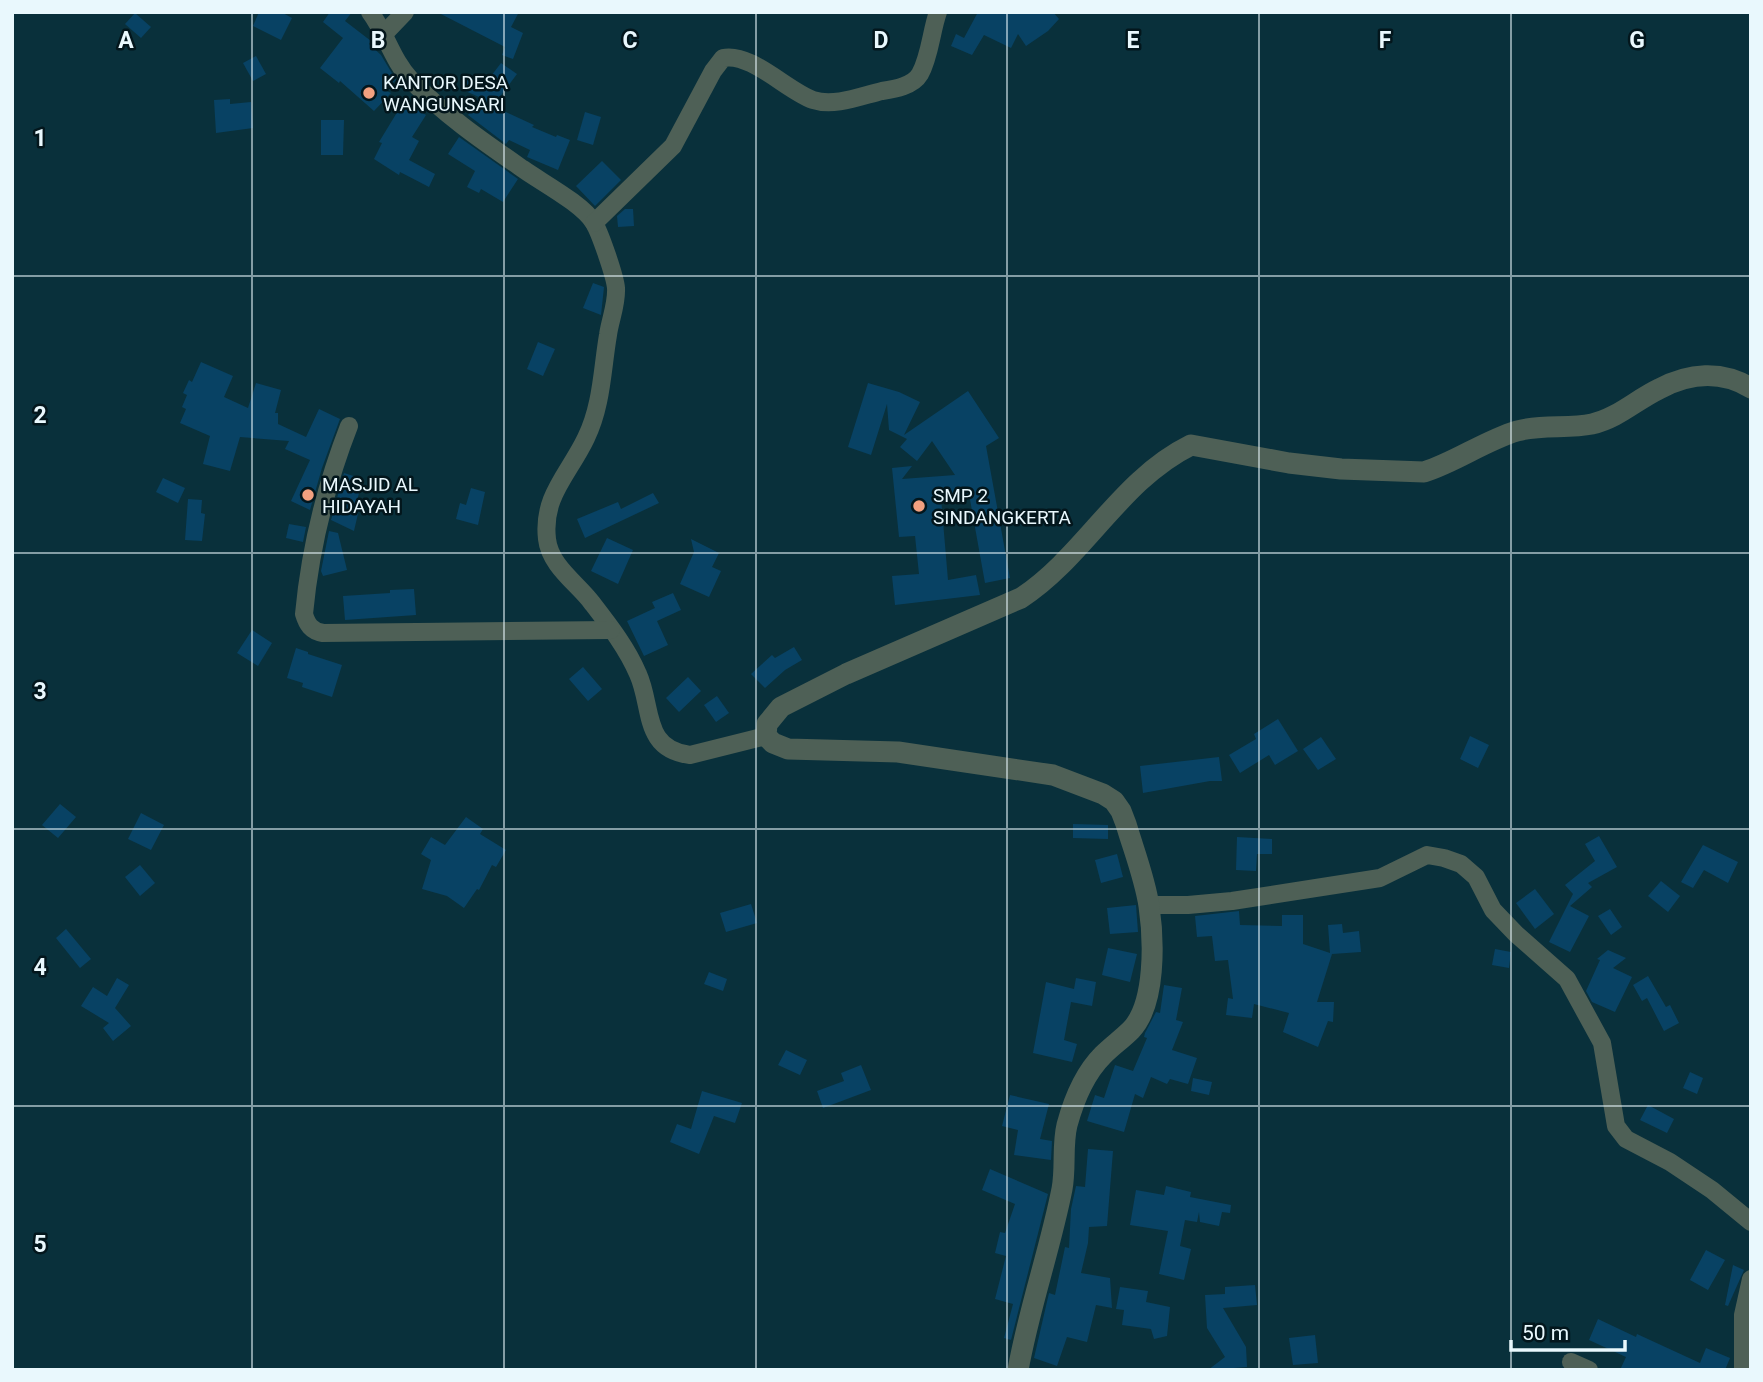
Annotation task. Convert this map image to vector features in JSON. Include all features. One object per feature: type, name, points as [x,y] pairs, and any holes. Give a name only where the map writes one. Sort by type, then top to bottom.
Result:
[{"type":"street","points":[[370,12],[391,52],[411,79],[484,141],[563,196],[594,223],[613,271],[615,303],[608,332],[597,411],[585,440],[549,503],[548,547],[562,570],[591,601],[631,657],[640,678],[648,716],[662,744],[668,750],[690,755],[766,736]]},
{"type":"street","points":[[383,34],[405,12]]},
{"type":"street","points":[[594,223],[673,146],[713,71],[723,58],[734,57],[746,61],[813,100],[828,103],[892,89],[918,77],[938,12]]},
{"type":"street","points":[[1018,1370],[1025,1328],[1063,1185],[1066,1128],[1085,1076],[1101,1057],[1132,1029],[1147,993],[1152,958],[1149,905],[1121,811],[1114,801],[1095,790],[1053,775],[898,752],[789,749],[773,743],[766,736],[767,724],[781,707],[846,674],[1021,598],[1045,582],[1111,508],[1155,468],[1191,445],[1198,444],[1289,463],[1340,469],[1424,472],[1436,469],[1485,443],[1521,430],[1592,424],[1616,416],[1660,388],[1697,376],[1721,376],[1738,380],[1751,388]]},
{"type":"street","points":[[349,426],[330,484],[315,545],[304,614],[312,629],[323,633],[611,630]]},
{"type":"street","points":[[1149,905],[1188,905],[1244,899],[1380,878],[1427,855],[1461,864],[1476,877],[1493,910],[1567,979],[1602,1043],[1616,1126],[1620,1134],[1712,1190],[1751,1223]]},
{"type":"street","points":[[1743,1370],[1743,1315],[1751,1279]]},
{"type":"street","points":[[1571,1362],[1589,1370]]},
{"type":"building","points":[[259,12],[281,12],[292,18],[281,40],[253,26]]},
{"type":"building","points":[[330,12],[352,12],[345,21],[371,41],[369,44],[381,55],[396,80],[385,90],[391,93],[374,111],[340,81],[339,83],[320,68],[343,38],[323,22]]},
{"type":"building","points":[[437,12],[519,12],[511,27],[523,33],[513,59],[502,55],[505,47]]},
{"type":"building","points":[[978,12],[1053,12],[1059,19],[1048,31],[1026,46],[1018,34],[1011,48],[984,35],[972,55],[951,46],[956,34],[964,38]]},
{"type":"building","points":[[135,13],[151,27],[141,38],[125,24]]},
{"type":"building","points":[[256,56],[266,74],[253,81],[243,63]]},
{"type":"building","points":[[501,63],[517,74],[493,106],[534,125],[532,127],[570,140],[558,170],[527,157],[530,150],[509,140],[506,144],[468,115],[479,97],[463,90],[469,77],[485,84]]},
{"type":"building","points":[[230,99],[230,104],[251,102],[253,128],[216,133],[214,100]]},
{"type":"building","points":[[404,101],[426,115],[412,137],[419,141],[409,160],[435,174],[429,187],[400,172],[399,175],[374,159],[382,143],[379,142]]},
{"type":"building","points":[[585,112],[601,117],[593,145],[577,140]]},
{"type":"building","points":[[321,120],[344,120],[343,155],[321,155]]},
{"type":"building","points":[[459,137],[518,179],[503,202],[481,189],[479,193],[467,187],[475,171],[448,154]]},
{"type":"building","points":[[602,161],[621,180],[595,206],[576,186]]},
{"type":"building","points":[[625,209],[633,209],[634,226],[618,227],[617,216]]},
{"type":"building","points":[[593,283],[604,287],[601,315],[583,308]]},
{"type":"building","points":[[538,342],[555,349],[543,376],[527,369]]},
{"type":"building","points":[[201,362],[233,376],[224,397],[248,408],[256,383],[281,390],[275,413],[278,413],[278,424],[306,437],[319,409],[340,419],[310,510],[291,501],[310,460],[285,449],[289,441],[240,437],[230,471],[203,464],[210,436],[180,423],[186,409],[182,407],[187,395],[183,393],[189,380],[192,382]]},
{"type":"building","points":[[868,383],[899,392],[920,402],[904,435],[968,391],[999,438],[986,446],[1010,578],[985,583],[969,494],[941,498],[948,580],[976,575],[980,595],[895,605],[892,576],[919,574],[915,536],[899,537],[892,468],[912,466],[902,479],[955,475],[932,441],[917,461],[900,447],[907,439],[889,430],[887,404],[871,455],[848,447]]},
{"type":"building","points":[[344,473],[363,479],[356,504],[360,505],[354,531],[331,520]]},
{"type":"building","points":[[163,478],[185,488],[178,503],[156,492]]},
{"type":"building","points":[[471,488],[485,492],[478,525],[456,519],[460,503],[466,505]]},
{"type":"building","points":[[653,493],[659,503],[585,538],[577,519],[618,502],[621,509]]},
{"type":"building","points":[[188,499],[202,500],[201,513],[205,514],[202,541],[185,540]]},
{"type":"building","points":[[289,524],[306,527],[303,542],[286,538]]},
{"type":"building","points":[[329,531],[338,533],[347,570],[323,576],[321,571]]},
{"type":"building","points":[[607,538],[633,550],[618,584],[591,571]]},
{"type":"building","points":[[691,539],[719,553],[712,567],[721,571],[709,597],[680,584],[694,552]]},
{"type":"building","points":[[414,589],[416,615],[345,620],[343,596]]},
{"type":"building","points":[[673,593],[681,610],[657,621],[668,645],[644,656],[627,621],[655,608],[652,602]]},
{"type":"building","points":[[252,630],[272,643],[258,666],[237,653]]},
{"type":"building","points":[[794,647],[802,660],[785,670],[765,688],[751,674],[772,655],[775,658]]},
{"type":"building","points":[[296,648],[342,665],[332,697],[302,687],[303,683],[287,678]]},
{"type":"building","points":[[583,667],[602,689],[588,701],[569,679]]},
{"type":"building","points":[[688,677],[701,691],[679,712],[666,698]]},
{"type":"building","points":[[717,696],[729,713],[716,722],[704,705]]},
{"type":"building","points":[[1278,719],[1298,751],[1275,765],[1269,755],[1240,773],[1229,755],[1256,739],[1254,734]]},
{"type":"building","points":[[1470,736],[1489,745],[1478,768],[1460,759]]},
{"type":"building","points":[[1321,737],[1336,759],[1318,770],[1303,749]]},
{"type":"building","points":[[1219,757],[1222,781],[1143,793],[1140,766]]},
{"type":"building","points":[[60,804],[76,817],[58,838],[42,825]]},
{"type":"building","points":[[141,813],[164,825],[151,850],[128,839]]},
{"type":"building","points":[[466,817],[483,829],[480,834],[506,850],[496,867],[492,865],[479,890],[477,889],[464,908],[447,896],[422,889],[431,860],[421,854],[431,837],[445,845]]},
{"type":"building","points":[[1073,824],[1108,825],[1108,839],[1073,838]]},
{"type":"building","points":[[1599,836],[1617,867],[1588,883],[1592,887],[1570,906],[1589,916],[1570,952],[1549,942],[1573,894],[1565,885],[1595,861],[1585,844]]},
{"type":"building","points":[[1237,837],[1272,839],[1272,854],[1257,854],[1256,871],[1236,870]]},
{"type":"building","points":[[1703,845],[1738,862],[1728,883],[1704,870],[1693,888],[1681,882]]},
{"type":"building","points":[[1117,854],[1123,877],[1101,883],[1095,860]]},
{"type":"building","points":[[140,865],[155,883],[140,896],[125,877]]},
{"type":"building","points":[[1661,881],[1680,896],[1668,912],[1648,896]]},
{"type":"building","points":[[1535,889],[1554,914],[1535,929],[1516,903]]},
{"type":"building","points":[[751,904],[757,923],[726,932],[720,913]]},
{"type":"building","points":[[1136,905],[1138,932],[1110,934],[1107,908]]},
{"type":"building","points":[[1610,909],[1622,927],[1611,935],[1598,916]]},
{"type":"building","points":[[1239,911],[1240,925],[1282,926],[1282,915],[1303,915],[1303,944],[1330,953],[1328,925],[1342,924],[1343,933],[1359,931],[1361,952],[1332,954],[1317,1002],[1334,1002],[1333,1022],[1328,1021],[1318,1047],[1283,1032],[1289,1013],[1254,1004],[1252,1018],[1226,1015],[1228,998],[1233,999],[1228,960],[1215,961],[1212,936],[1197,937],[1195,916]]},
{"type":"building","points":[[66,929],[91,959],[80,968],[56,938]]},
{"type":"building","points":[[1108,948],[1137,954],[1130,982],[1102,975]]},
{"type":"building","points":[[1495,949],[1511,952],[1509,968],[1492,965]]},
{"type":"building","points":[[1608,950],[1626,958],[1613,968],[1632,977],[1615,1012],[1592,1002],[1586,991],[1600,960],[1597,959]]},
{"type":"building","points":[[709,972],[727,979],[723,991],[704,984]]},
{"type":"building","points":[[1648,976],[1666,1007],[1670,1005],[1679,1023],[1664,1031],[1647,998],[1642,1001],[1633,985]]},
{"type":"building","points":[[117,978],[129,985],[115,1008],[131,1026],[113,1041],[103,1028],[109,1023],[81,1006],[93,987],[107,996]]},
{"type":"building","points":[[1076,978],[1096,982],[1092,1006],[1071,1002],[1064,1040],[1077,1044],[1072,1062],[1033,1053],[1046,982],[1074,989]]},
{"type":"building","points":[[1164,985],[1182,988],[1176,1020],[1183,1022],[1172,1050],[1197,1058],[1188,1084],[1170,1079],[1167,1084],[1151,1077],[1143,1098],[1135,1094],[1124,1132],[1087,1121],[1095,1095],[1104,1098],[1115,1065],[1133,1071],[1147,1038],[1144,1037],[1145,1033],[1156,1012],[1160,1013]]},
{"type":"building","points":[[786,1050],[807,1060],[800,1075],[778,1065]]},
{"type":"building","points":[[861,1065],[871,1090],[823,1108],[817,1091],[844,1081],[841,1073]]},
{"type":"building","points":[[1690,1072],[1703,1078],[1697,1094],[1683,1088]]},
{"type":"building","points":[[1193,1078],[1212,1082],[1209,1095],[1191,1091]]},
{"type":"building","points":[[702,1091],[742,1103],[735,1123],[714,1116],[699,1154],[670,1142],[677,1124],[691,1129]]},
{"type":"building","points":[[1010,1095],[1049,1104],[1040,1139],[1052,1141],[1051,1160],[1014,1155],[1018,1130],[1002,1126]]},
{"type":"building","points":[[1648,1105],[1674,1119],[1667,1133],[1640,1120]]},
{"type":"building","points":[[1088,1149],[1113,1151],[1107,1226],[1089,1227],[1081,1273],[1110,1278],[1112,1308],[1096,1305],[1087,1342],[1067,1337],[1057,1366],[1034,1358],[1049,1293],[1055,1295],[1065,1247],[1069,1248],[1071,1209],[1076,1186],[1085,1187]]},
{"type":"building","points":[[990,1169],[1048,1194],[1011,1340],[1004,1338],[1013,1304],[995,1299],[1006,1256],[995,1253],[1000,1232],[1005,1233],[1015,1204],[982,1190]]},
{"type":"building","points":[[1166,1186],[1191,1192],[1190,1197],[1231,1205],[1230,1213],[1222,1212],[1219,1226],[1200,1222],[1199,1212],[1197,1222],[1185,1220],[1180,1246],[1191,1249],[1184,1280],[1159,1274],[1168,1231],[1130,1225],[1136,1190],[1164,1195]]},
{"type":"building","points":[[1706,1250],[1725,1260],[1708,1290],[1690,1280]]},
{"type":"building","points":[[1733,1265],[1744,1270],[1728,1306],[1725,1305]]},
{"type":"building","points":[[1255,1285],[1257,1305],[1223,1308],[1246,1347],[1247,1367],[1208,1370],[1225,1357],[1207,1328],[1205,1295],[1225,1294],[1225,1287]]},
{"type":"building","points":[[1120,1287],[1148,1291],[1146,1302],[1170,1307],[1167,1336],[1154,1339],[1151,1329],[1122,1325],[1124,1310],[1116,1309]]},
{"type":"building","points":[[1598,1319],[1700,1363],[1706,1348],[1730,1358],[1725,1370],[1620,1370],[1626,1357],[1589,1340]]},
{"type":"building","points":[[1315,1335],[1318,1363],[1293,1365],[1289,1338]]},
{"type":"place","name":"KANTOR DESA WANGUNSARI","points":[[369,93]]},
{"type":"place","name":"MASJID AL HIDAYAH","points":[[308,495]]},
{"type":"place","name":"SMP 2 SINDANGKERTA","points":[[919,506]]}]
